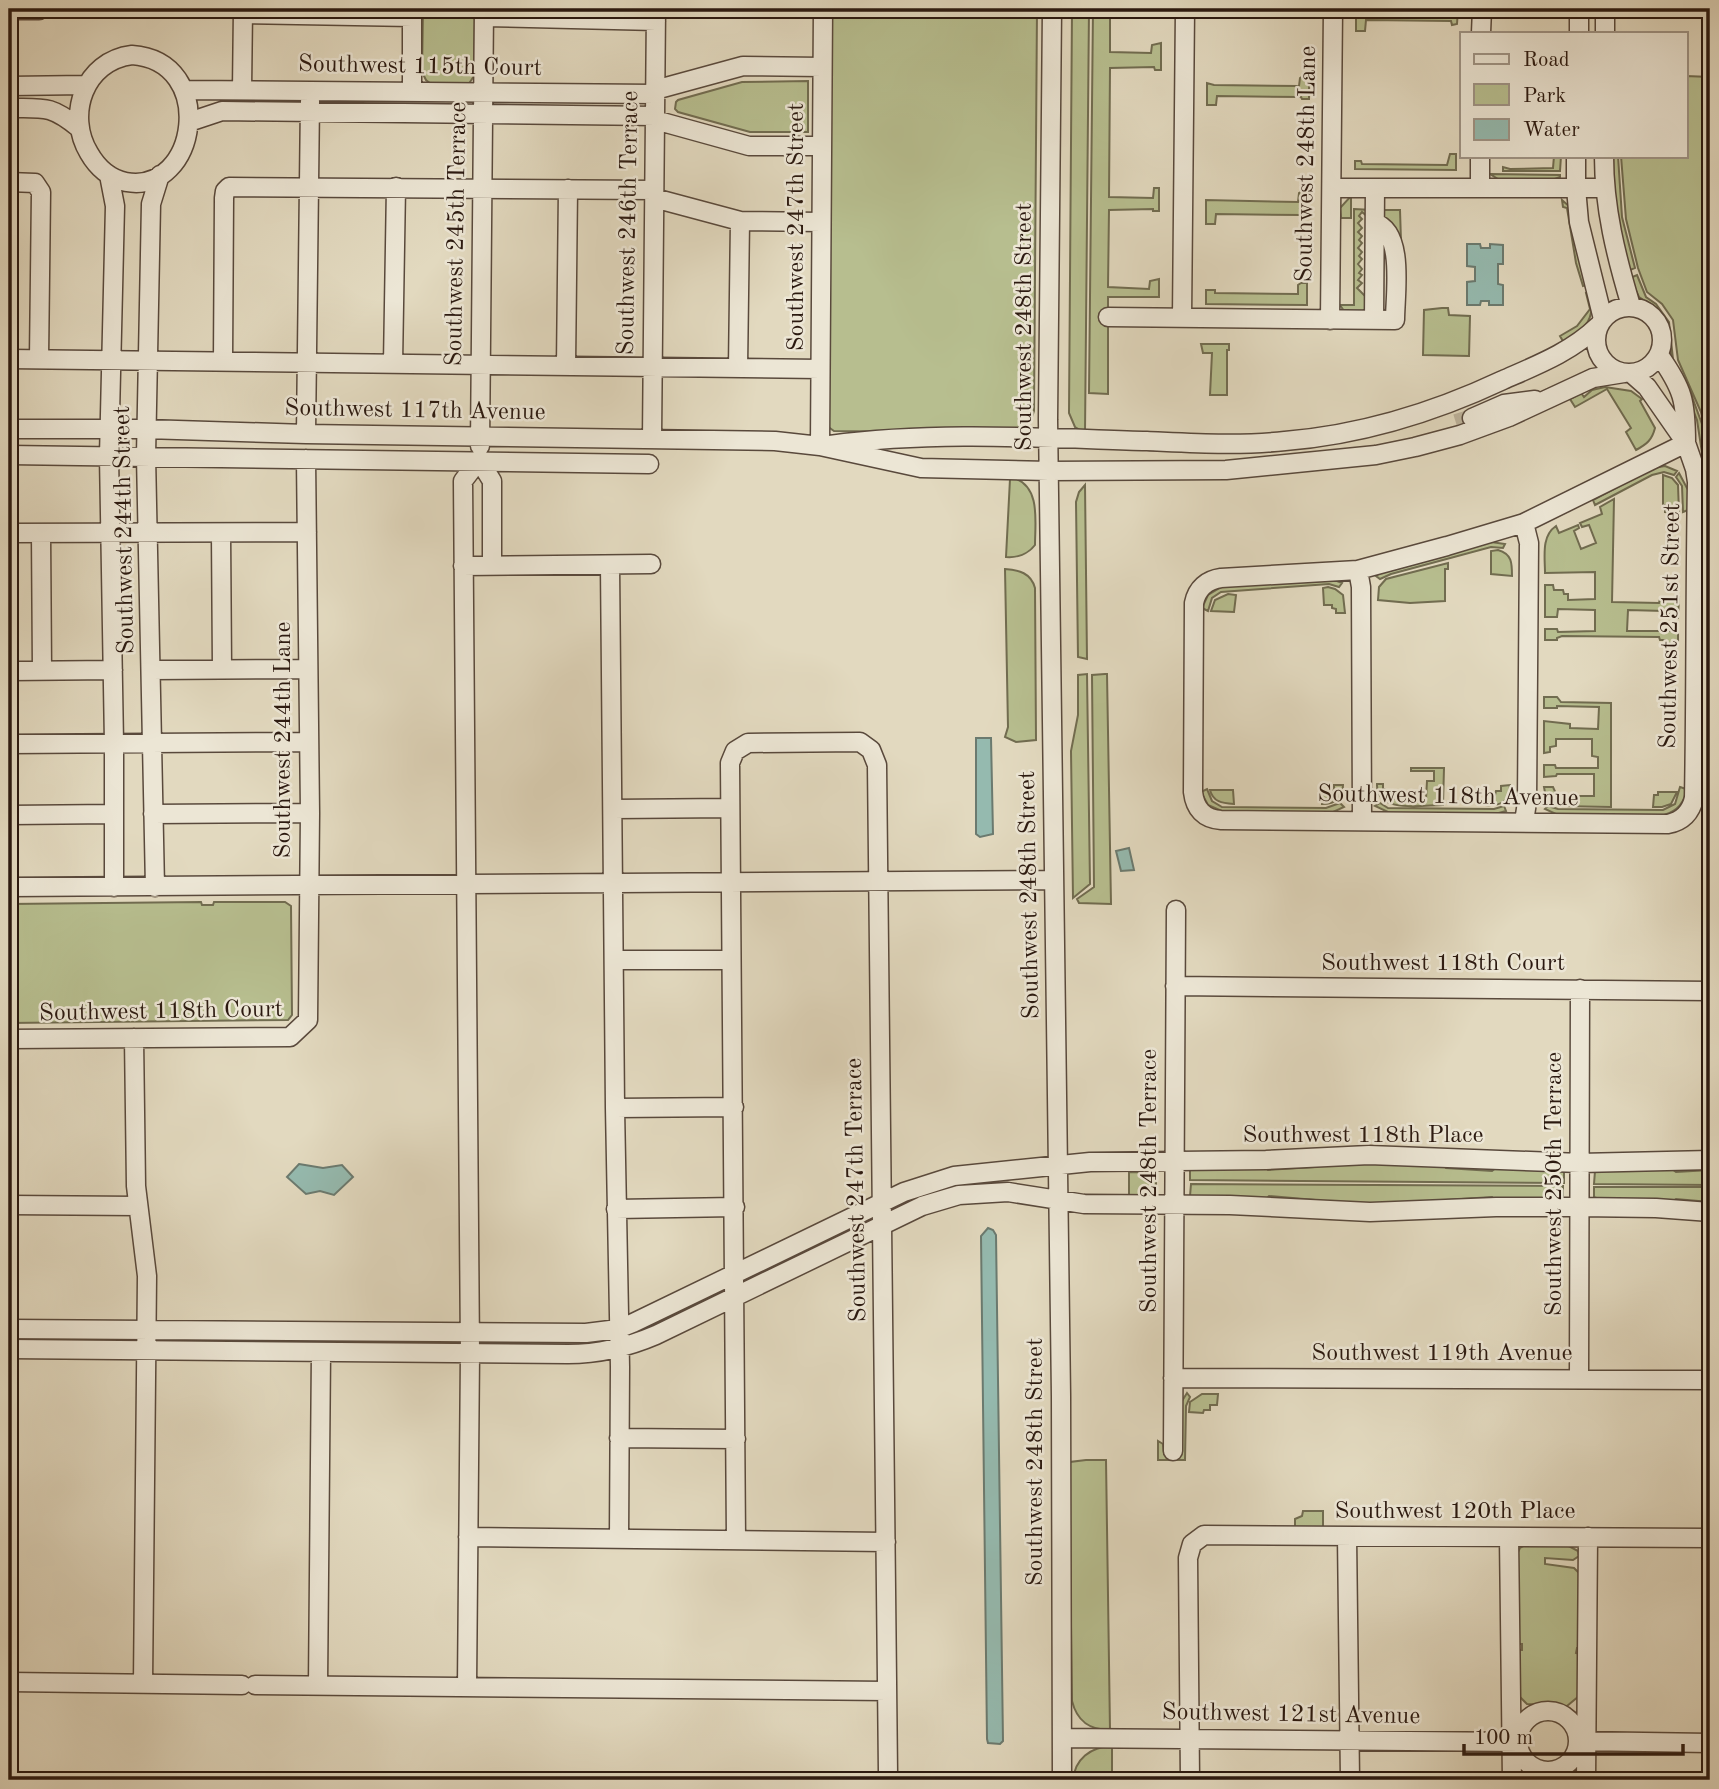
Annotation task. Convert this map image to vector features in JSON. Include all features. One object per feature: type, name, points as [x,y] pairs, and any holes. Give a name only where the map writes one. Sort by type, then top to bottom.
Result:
[{"type":"street","name":"Southwest 247th Street","points":[[820,446],[823,9]]},
{"type":"street","name":"Southwest 248th Street","points":[[1052,9],[1049,471],[1062,1780]]},
{"type":"street","points":[[1182,318],[1185,9]]},
{"type":"street","name":"Southwest 248th Lane","points":[[1331,320],[1333,9]]},
{"type":"street","points":[[1481,32],[1482,9]]},
{"type":"street","points":[[1579,9],[1579,32]]},
{"type":"street","points":[[1605,9],[1605,32]]},
{"type":"street","points":[[9,10],[39,10]]},
{"type":"street","points":[[242,90],[243,11],[329,12],[412,13],[412,92]]},
{"type":"street","points":[[484,13],[658,12]]},
{"type":"street","name":"Southwest 246th Terrace","points":[[652,439],[658,12]]},
{"type":"street","name":"Southwest 245th Terrace","points":[[479,460],[484,13]]},
{"type":"street","points":[[132,55],[150,58],[162,64],[185,90],[189,122],[182,150],[171,166],[160,175],[149,181],[130,182],[109,175],[89,155],[79,128],[80,105],[86,85],[103,66],[118,58],[132,55]]},
{"type":"street","name":"Southwest 115th Court","points":[[185,90],[412,92],[483,88],[655,92],[743,66],[822,67]]},
{"type":"street","points":[[9,86],[86,85]]},
{"type":"street","points":[[306,434],[310,91]]},
{"type":"street","points":[[9,108],[46,108],[61,113],[79,128]]},
{"type":"street","name":"Southwest 115th Court","points":[[189,122],[222,111],[655,118],[749,146],[822,146]]},
{"type":"street","points":[[1480,158],[1480,188]]},
{"type":"street","points":[[1576,158],[1579,222],[1600,323],[1595,342],[1600,357],[1611,369],[1628,373],[1645,369],[1659,355],[1662,341],[1657,321],[1646,311],[1631,306],[1615,309],[1600,323]]},
{"type":"street","points":[[1604,158],[1604,188],[1612,240],[1631,306]]},
{"type":"street","name":"Southwest 244th Street","points":[[109,175],[115,206],[107,533],[113,670],[114,887]]},
{"type":"street","name":"Southwest 244th Street","points":[[155,887],[151,670],[152,533],[146,429],[151,204],[160,175]]},
{"type":"street","points":[[9,182],[35,183],[41,192],[39,359]]},
{"type":"street","points":[[223,362],[225,191],[235,185],[568,189],[654,194],[740,221],[821,222]]},
{"type":"street","points":[[393,364],[396,187]]},
{"type":"street","points":[[1332,188],[1604,188]]},
{"type":"street","points":[[1108,317],[1395,320],[1395,252],[1393,239],[1384,228],[1375,223],[1375,188]]},
{"type":"street","points":[[566,366],[568,189]]},
{"type":"street","points":[[738,368],[740,221]]},
{"type":"street","name":"Southwest 117th Avenue","points":[[820,446],[879,438],[1226,443],[1285,441],[1364,428],[1476,392],[1565,352],[1600,323]]},
{"type":"street","name":"Southwest 251st Street","points":[[1659,355],[1675,377],[1686,409],[1686,443]]},
{"type":"street","points":[[9,359],[820,369]]},
{"type":"street","name":"Southwest 117th Avenue","points":[[9,429],[146,429],[775,442],[820,446],[909,467],[1049,471],[1226,470],[1376,455],[1460,435],[1542,402],[1589,379],[1628,373]]},
{"type":"street","name":"Southwest 251st Street","points":[[1628,373],[1647,387],[1686,443],[1697,482],[1703,657],[1694,694],[1694,798],[1689,811]]},
{"type":"street","points":[[1471,418],[1476,392]]},
{"type":"street","points":[[1376,455],[1403,440],[1516,402],[1531,399],[1542,402]]},
{"type":"street","points":[[1362,820],[1362,587],[1358,570],[1524,523],[1686,443]]},
{"type":"street","name":"Southwest 117th Avenue","points":[[9,455],[649,464]]},
{"type":"street","name":"Southwest 244th Lane","points":[[306,459],[310,813],[308,1020]]},
{"type":"street","points":[[467,1687],[470,1333],[463,481],[479,460],[492,481],[492,565]]},
{"type":"street","points":[[1524,523],[1529,543],[1527,802],[1524,822]]},
{"type":"street","points":[[9,533],[307,532]]},
{"type":"street","points":[[41,533],[42,671]]},
{"type":"street","points":[[221,533],[222,669]]},
{"type":"street","points":[[463,565],[651,564]]},
{"type":"street","points":[[610,565],[619,1539]]},
{"type":"street","name":"Southwest 118th Avenue","points":[[1358,570],[1221,578],[1211,580],[1203,586],[1195,603],[1193,777],[1194,797],[1203,814],[1219,820],[1668,824],[1681,819],[1689,811]]},
{"type":"street","points":[[151,670],[308,669]]},
{"type":"street","points":[[9,671],[113,670]]},
{"type":"street","points":[[9,744],[309,742]]},
{"type":"street","name":"Southwest 247th Terrace","points":[[730,808],[730,764],[735,751],[741,746],[753,743],[860,742],[869,747],[877,765],[888,1773]]},
{"type":"street","points":[[613,809],[730,808],[736,1540]]},
{"type":"street","points":[[153,814],[310,813]]},
{"type":"street","points":[[9,815],[114,814]]},
{"type":"street","points":[[9,887],[1054,880]]},
{"type":"street","name":"Southwest 248th Terrace","points":[[1173,1451],[1176,910]]},
{"type":"street","points":[[614,960],[732,960]]},
{"type":"street","name":"Southwest 118th Court","points":[[1175,986],[1710,991]]},
{"type":"street","name":"Southwest 250th Terrace","points":[[1579,1379],[1580,989]]},
{"type":"street","name":"Southwest 118th Court","points":[[9,1039],[292,1037],[308,1020]]},
{"type":"street","points":[[134,1038],[135,1164],[146,1260],[147,1330],[143,1684]]},
{"type":"street","points":[[615,1108],[733,1107]]},
{"type":"street","name":"Southwest 118th Place","points":[[9,1329],[576,1334],[618,1329],[916,1187],[947,1177],[1090,1161],[1380,1155],[1580,1163],[1710,1160]]},
{"type":"street","points":[[9,1349],[580,1354],[619,1348],[656,1335],[882,1224],[934,1202],[972,1193],[1007,1192],[1084,1204],[1174,1204],[1396,1212],[1496,1207],[1580,1207],[1710,1212]]},
{"type":"street","points":[[9,1205],[138,1206]]},
{"type":"street","points":[[616,1209],[735,1207]]},
{"type":"street","points":[[318,1686],[321,1352]]},
{"type":"street","name":"Southwest 119th Avenue","points":[[1173,1378],[1710,1381]]},
{"type":"street","points":[[620,1438],[736,1439]]},
{"type":"street","name":"Southwest 120th Place","points":[[1189,1739],[1188,1558],[1191,1546],[1200,1538],[1216,1534],[1710,1538]]},
{"type":"street","points":[[1347,1536],[1350,1780]]},
{"type":"street","points":[[468,1537],[886,1542]]},
{"type":"street","points":[[1510,1537],[1515,1742],[1512,1780]]},
{"type":"street","points":[[1586,1780],[1582,1741],[1588,1538]]},
{"type":"street","points":[[9,1682],[887,1691]]},
{"type":"street","points":[[1515,1742],[1524,1724],[1545,1711],[1557,1712],[1568,1719],[1582,1741]]},
{"type":"street","name":"Southwest 121st Avenue","points":[[1062,1738],[1515,1742]]},
{"type":"street","points":[[1189,1739],[1190,1780]]},
{"type":"street","points":[[1515,1742],[1528,1763],[1549,1771],[1566,1765],[1573,1759],[1582,1741]]},
{"type":"street","points":[[1582,1741],[1710,1743]]},
{"type":"green space","points":[[423,9],[475,9],[474,76],[468,85],[431,84],[426,80],[422,72]]},
{"type":"green space","points":[[827,9],[1037,9],[1034,411],[1029,423],[1020,430],[1012,433],[834,431],[827,426]]},
{"type":"green space","points":[[1072,9],[1089,9],[1085,433],[1075,427],[1069,413]]},
{"type":"green space","points":[[1093,9],[1110,9],[1110,52],[1151,53],[1152,45],[1161,43],[1161,70],[1155,70],[1154,67],[1110,68],[1109,197],[1153,198],[1154,188],[1159,188],[1159,211],[1109,210],[1108,287],[1149,289],[1150,281],[1159,279],[1159,297],[1108,297],[1108,394],[1089,393]]},
{"type":"green space","points":[[1356,9],[1458,9],[1457,24],[1452,25],[1451,21],[1366,20],[1365,31],[1356,31]]},
{"type":"green space","points":[[1303,76],[1309,76],[1309,99],[1217,96],[1216,105],[1207,105],[1207,83],[1299,86]]},
{"type":"green space","points":[[1688,76],[1710,77],[1710,454],[1701,412],[1678,360],[1673,320],[1662,304],[1647,292],[1626,219],[1621,158],[1688,158]]},
{"type":"green space","points":[[808,81],[808,132],[750,132],[675,109],[678,100],[742,82]]},
{"type":"green space","points":[[1450,154],[1456,154],[1456,170],[1355,169],[1355,161],[1361,161],[1362,164],[1447,165]]},
{"type":"green space","points":[[1554,158],[1561,158],[1560,171],[1503,171],[1503,167],[1553,168]]},
{"type":"green space","points":[[1611,158],[1618,158],[1622,217],[1635,268],[1628,271],[1617,232]]},
{"type":"green space","points":[[1490,174],[1560,177],[1552,180],[1498,179]]},
{"type":"green space","points":[[1308,191],[1307,218],[1302,218],[1301,215],[1216,214],[1215,224],[1206,224],[1206,200],[1298,202],[1299,193]]},
{"type":"green space","points":[[1351,196],[1351,218],[1341,218],[1340,208]]},
{"type":"green space","points":[[1562,200],[1571,208],[1589,284],[1583,286],[1576,263],[1567,208],[1563,207]]},
{"type":"green space","points":[[1354,209],[1371,210],[1368,217],[1362,212],[1359,216],[1362,219],[1358,223],[1362,228],[1358,232],[1362,236],[1359,240],[1362,243],[1358,248],[1362,252],[1359,256],[1362,259],[1358,264],[1362,269],[1359,273],[1362,275],[1358,280],[1362,283],[1357,288],[1370,301],[1366,312],[1344,311],[1340,305],[1354,305]]},
{"type":"green space","points":[[1383,210],[1400,210],[1401,241],[1383,215]]},
{"type":"green space","points":[[1637,275],[1646,297],[1656,304],[1669,322],[1670,331],[1659,310],[1639,297],[1630,278]]},
{"type":"green space","points":[[1307,283],[1307,305],[1206,304],[1206,290],[1215,290],[1215,293],[1298,294],[1298,285]]},
{"type":"green space","points":[[1592,291],[1592,309],[1588,322],[1564,343],[1560,336],[1577,326],[1590,309],[1586,293]]},
{"type":"green space","points":[[1448,308],[1449,315],[1470,316],[1469,356],[1423,355],[1424,310]]},
{"type":"green space","points":[[1201,344],[1229,344],[1227,395],[1210,395],[1212,353],[1203,353]]},
{"type":"green space","points":[[1687,383],[1702,424],[1709,466],[1704,466],[1697,420],[1683,385]]},
{"type":"green space","points":[[1605,387],[1631,391],[1642,399],[1640,401],[1655,428],[1648,441],[1636,450],[1626,432],[1631,428],[1607,389],[1575,407],[1570,399],[1581,393],[1584,397],[1592,390]]},
{"type":"green space","points":[[1665,466],[1677,471],[1674,475],[1664,472],[1652,475],[1595,505],[1593,500],[1653,468]]},
{"type":"green space","points":[[1679,473],[1688,490],[1688,510],[1683,512],[1682,486],[1676,477]]},
{"type":"green space","points":[[1663,475],[1672,478],[1678,485],[1679,513],[1665,512]]},
{"type":"green space","points":[[1014,478],[1029,489],[1033,497],[1035,545],[1022,555],[1006,557],[1010,479]]},
{"type":"green space","points":[[1085,485],[1087,659],[1078,657],[1076,502]]},
{"type":"green space","points":[[1614,499],[1612,602],[1659,603],[1660,599],[1679,597],[1678,618],[1669,618],[1669,613],[1664,611],[1628,610],[1627,631],[1678,631],[1678,643],[1665,643],[1665,640],[1660,640],[1659,637],[1562,636],[1557,640],[1545,640],[1545,629],[1557,629],[1558,632],[1595,631],[1595,610],[1558,609],[1557,617],[1545,617],[1545,585],[1553,585],[1554,590],[1563,590],[1564,594],[1568,594],[1568,600],[1595,599],[1595,572],[1545,573],[1548,535],[1556,526],[1559,533],[1578,525],[1579,528],[1574,531],[1581,549],[1596,543],[1589,525],[1582,527],[1580,523],[1602,514],[1600,507]]},
{"type":"green space","points":[[1491,542],[1505,544],[1503,548],[1491,547],[1380,579],[1376,576],[1380,573]]},
{"type":"green space","points":[[1498,550],[1510,560],[1512,576],[1491,574],[1491,551]]},
{"type":"green space","points":[[1448,563],[1448,569],[1445,569],[1445,601],[1410,603],[1378,600],[1379,587],[1386,579]]},
{"type":"green space","points":[[1005,569],[1024,573],[1035,588],[1036,740],[1016,742],[1005,737],[1008,727]]},
{"type":"green space","points":[[1332,579],[1342,583],[1339,587],[1329,584],[1221,592],[1212,598],[1208,611],[1202,608],[1208,595],[1223,586]]},
{"type":"green space","points":[[1328,587],[1343,595],[1345,613],[1336,613],[1332,605],[1324,605],[1323,588]]},
{"type":"green space","points":[[1228,594],[1236,595],[1234,612],[1211,611],[1215,600]]},
{"type":"green space","points":[[1087,674],[1090,884],[1073,898],[1071,751],[1078,715],[1078,675]]},
{"type":"green space","points":[[1107,674],[1111,904],[1079,903],[1077,899],[1094,887],[1092,675]]},
{"type":"green space","points":[[1544,697],[1557,697],[1561,702],[1611,703],[1611,807],[1559,806],[1546,798],[1544,787],[1553,787],[1557,796],[1594,796],[1594,774],[1557,774],[1544,777],[1544,765],[1555,765],[1556,768],[1598,768],[1598,757],[1592,756],[1592,739],[1556,739],[1556,746],[1550,747],[1550,752],[1544,753],[1544,721],[1570,724],[1570,728],[1598,729],[1599,707],[1544,708]]},
{"type":"green space","points":[[1411,768],[1444,768],[1443,805],[1402,806],[1384,800],[1379,794],[1377,784],[1383,784],[1383,789],[1391,792],[1391,799],[1426,799],[1427,781],[1434,781],[1434,771],[1411,771]]},
{"type":"green space","points":[[1334,785],[1343,785],[1340,797],[1334,802],[1322,804],[1322,793],[1334,790]]},
{"type":"green space","points":[[1510,785],[1504,802],[1485,805],[1485,800],[1494,799],[1496,791],[1501,791],[1501,786]]},
{"type":"green space","points":[[1680,787],[1686,789],[1682,802],[1676,809],[1664,815],[1558,815],[1545,809],[1548,806],[1558,809],[1663,810],[1675,804]]},
{"type":"green space","points":[[1207,789],[1212,801],[1222,807],[1326,808],[1340,803],[1344,807],[1331,813],[1224,812],[1208,805],[1201,792]]},
{"type":"green space","points":[[1210,790],[1233,790],[1234,804],[1219,801],[1213,797]]},
{"type":"green space","points":[[1658,792],[1677,792],[1671,804],[1653,807],[1654,795],[1658,795]]},
{"type":"green space","points":[[1380,803],[1388,808],[1494,809],[1504,806],[1506,811],[1495,814],[1390,813],[1375,806]]},
{"type":"green space","points":[[201,902],[202,905],[213,905],[214,902],[285,902],[291,906],[292,1015],[288,1020],[9,1023],[9,904]]},
{"type":"green space","points":[[1317,1162],[1442,1163],[1446,1168],[1492,1171],[1497,1167],[1564,1171],[1564,1183],[1190,1180],[1190,1168],[1265,1166],[1268,1170],[1314,1167]]},
{"type":"green space","points":[[1672,1169],[1676,1172],[1710,1170],[1710,1185],[1594,1184],[1595,1171]]},
{"type":"green space","points":[[1129,1172],[1156,1173],[1156,1198],[1129,1198]]},
{"type":"green space","points":[[1191,1184],[1563,1186],[1563,1198],[1497,1201],[1492,1197],[1446,1200],[1442,1204],[1318,1203],[1315,1200],[1269,1196],[1265,1200],[1190,1196]]},
{"type":"green space","points":[[1594,1187],[1710,1187],[1710,1202],[1676,1199],[1672,1202],[1603,1201],[1594,1197]]},
{"type":"green space","points":[[1187,1393],[1190,1397],[1186,1406],[1185,1460],[1158,1460],[1158,1441],[1163,1444],[1164,1454],[1180,1454],[1182,1401]]},
{"type":"green space","points":[[1202,1394],[1218,1394],[1217,1405],[1210,1405],[1210,1410],[1204,1410],[1203,1413],[1189,1412],[1190,1402]]},
{"type":"green space","points":[[1106,1460],[1110,1730],[1085,1723],[1077,1714],[1072,1701],[1069,1476],[1070,1462]]},
{"type":"green space","points":[[1303,1511],[1323,1511],[1323,1529],[1295,1529],[1295,1519],[1302,1516]]},
{"type":"green space","points":[[1527,1544],[1565,1544],[1578,1551],[1579,1556],[1573,1560],[1545,1558],[1545,1564],[1574,1568],[1580,1574],[1580,1648],[1577,1648],[1576,1653],[1580,1654],[1579,1696],[1567,1706],[1527,1704],[1517,1694],[1517,1650],[1522,1650],[1522,1644],[1517,1644],[1517,1554],[1520,1548]]},
{"type":"green space","points":[[1112,1746],[1112,1780],[1073,1780],[1080,1760],[1097,1749]]},
{"type":"water","points":[[1467,244],[1480,244],[1481,248],[1490,248],[1490,244],[1503,245],[1503,264],[1498,264],[1498,284],[1503,285],[1503,305],[1489,305],[1489,301],[1481,301],[1480,305],[1467,305],[1467,282],[1475,281],[1475,267],[1467,266]]},
{"type":"water","points":[[976,738],[991,738],[993,834],[980,837],[976,834]]},
{"type":"water","points":[[1129,848],[1134,870],[1121,871],[1116,851]]},
{"type":"water","points":[[299,1164],[323,1168],[342,1165],[353,1177],[334,1195],[320,1191],[306,1194],[287,1177]]},
{"type":"water","points":[[988,1228],[996,1235],[1003,1741],[1000,1744],[988,1743],[987,1739],[981,1236]]},
{"type":"tunnel","points":[[1456,423],[1472,418]]}]
